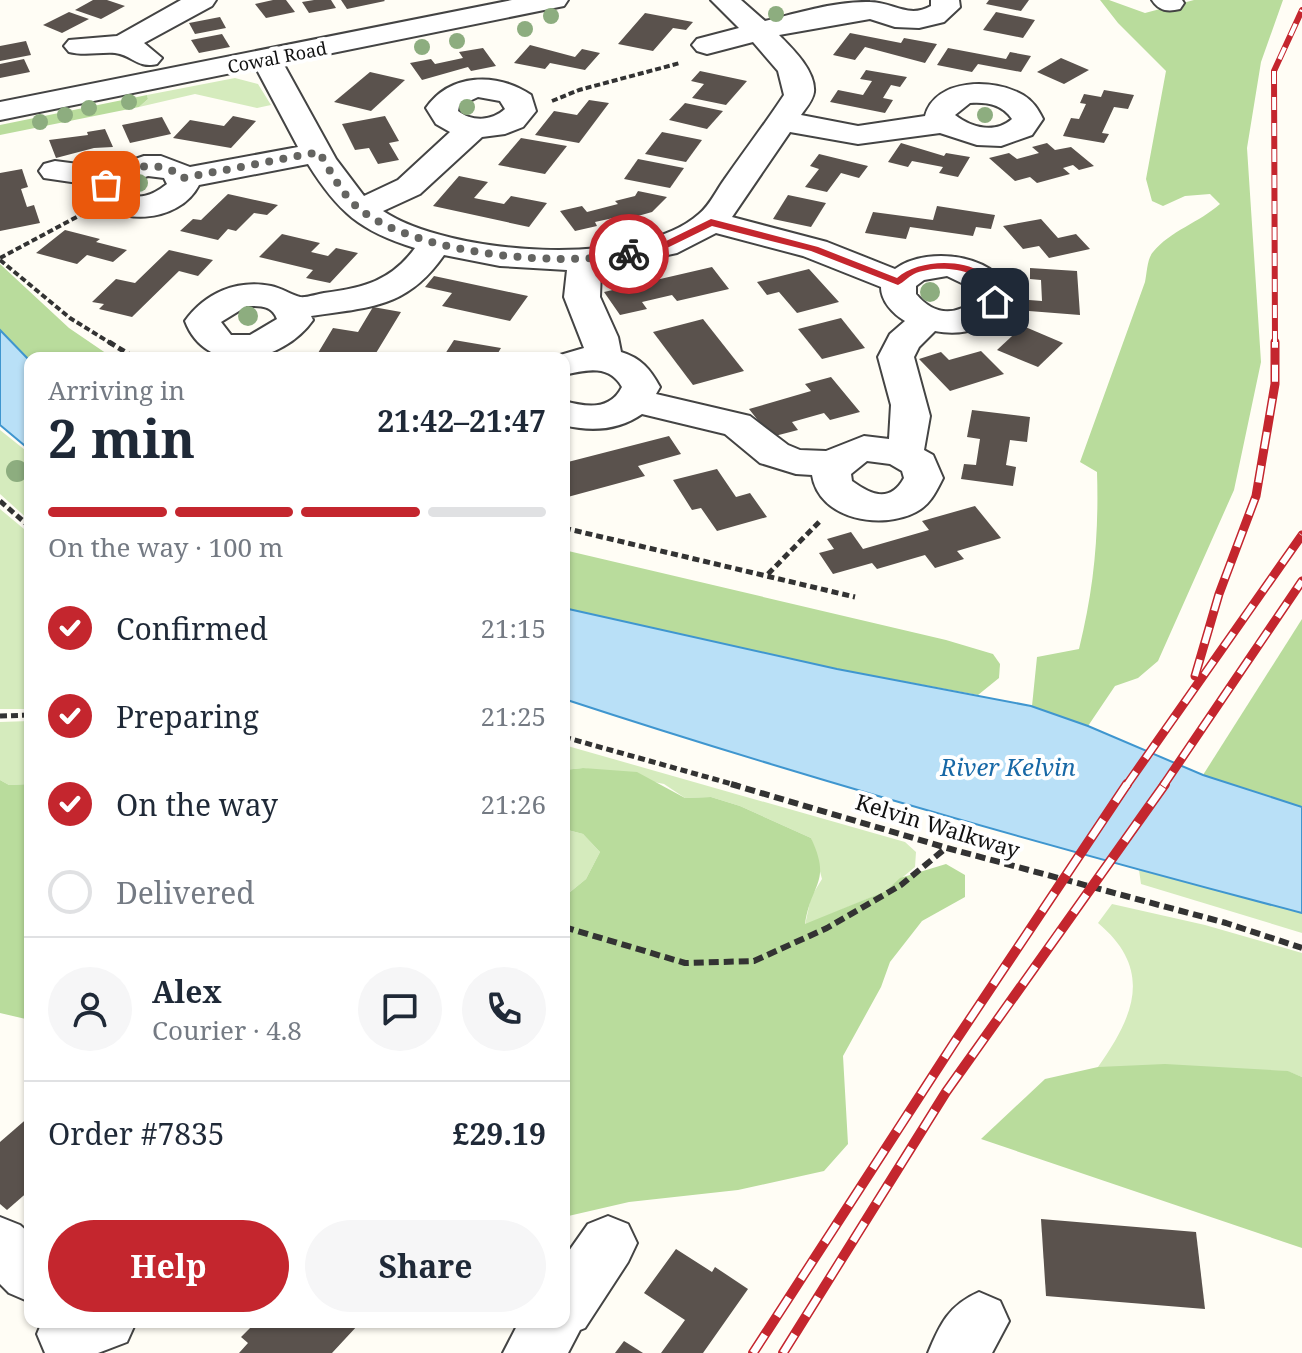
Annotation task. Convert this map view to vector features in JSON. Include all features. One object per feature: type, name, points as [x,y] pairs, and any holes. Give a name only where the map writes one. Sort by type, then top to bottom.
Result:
[{"type":"street","points":[[79,46],[136,51],[202,0]]},
{"type":"street","name":"Cowal Road","points":[[0,111],[554,0]]},
{"type":"street","points":[[266,59],[341,189],[359,210],[383,224],[435,244],[484,252],[585,260],[665,245],[711,222],[799,95],[799,81],[790,66],[725,0]]},
{"type":"street","points":[[707,45],[873,5],[891,17],[917,20],[940,13],[946,7],[945,0]]},
{"type":"street","points":[[359,210],[409,187],[473,128],[456,125],[445,117],[441,108],[447,99],[476,88],[503,91],[520,101]]},
{"type":"street","points":[[782,121],[858,135],[945,123]]},
{"type":"street","points":[[55,171],[111,188],[119,205],[150,206],[177,194],[183,186],[183,178],[319,152]]},
{"type":"street","points":[[711,222],[815,249],[898,282]]},
{"type":"street","points":[[292,309],[374,295],[389,289],[407,279],[435,244]]},
{"type":"street","points":[[585,260],[582,297],[600,337],[604,359]]},
{"type":"street","points":[[947,266],[968,270],[985,278],[995,290],[995,302],[987,313],[971,320],[950,322],[928,319],[912,313],[900,303],[896,292],[898,282],[918,269],[947,266]]},
{"type":"street","points":[[904,454],[913,431],[896,357],[903,342],[928,319]]},
{"type":"street","points":[[570,362],[604,359],[623,364],[636,374],[641,387],[637,400],[625,410],[607,417],[587,418],[570,414]]},
{"type":"street","points":[[637,400],[683,414],[737,424],[774,454],[839,480],[876,507],[908,502],[924,484],[923,473],[904,454],[885,448],[864,448],[846,454],[839,480]]},
{"type":"street","points":[[570,1299],[608,1243]]},
{"type":"street","points":[[533,1353],[550,1328]]},
{"type":"path","points":[[520,101],[551,101],[579,90],[686,61],[707,45]]},
{"type":"path","points":[[111,188],[0,259],[70,318],[125,352]]},
{"type":"path","points":[[768,574],[839,480]]},
{"type":"path","points":[[0,501],[24,522]]},
{"type":"path","points":[[570,529],[855,597]]},
{"type":"path","points":[[0,716],[24,715]]},
{"type":"path","name":"Kelvin Walkway","points":[[570,739],[826,810],[947,848],[1226,923],[1302,948]]},
{"type":"path","points":[[570,929],[685,963],[754,961],[827,928],[901,885],[947,848]]},
{"type":"green space","points":[[1100,0],[1109,0],[1145,13],[1194,0],[1283,0],[1261,62],[1247,148],[1261,362],[1234,490],[1158,661],[1138,678],[1115,686],[1088,726],[1032,706],[1037,657],[1079,649],[1084,626],[1094,561],[1097,472],[1080,462],[1145,282],[1151,255],[1168,238],[1220,204],[1210,194],[1185,196],[1163,206],[1152,201],[1146,179],[1166,71],[1118,23]]},
{"type":"green space","points":[[235,78],[258,84],[271,105],[257,108],[195,94],[139,107],[148,99],[147,95]]},
{"type":"green space","points":[[147,95],[148,99],[139,107],[0,135],[0,125]]},
{"type":"green space","points":[[0,264],[69,328],[104,352],[24,352],[24,355],[0,330]]},
{"type":"green space","points":[[0,430],[24,449],[24,516],[0,494]]},
{"type":"green space","points":[[0,509],[24,529],[24,709],[0,709]]},
{"type":"green space","points":[[570,551],[946,640],[993,654],[1000,664],[999,678],[978,695],[837,669],[570,609]]},
{"type":"green space","points":[[1302,619],[1302,807],[1203,775]]},
{"type":"green space","points":[[24,721],[24,784],[9,785],[0,780],[0,722]]},
{"type":"green space","points":[[570,747],[905,842],[916,852],[915,867],[886,891],[805,925],[811,897],[822,879],[811,838],[740,806],[711,797],[685,798],[664,784],[583,768],[570,769]]},
{"type":"green space","points":[[570,769],[637,772],[685,798],[711,797],[740,806],[811,838],[820,874],[805,924],[886,891],[900,878],[946,864],[965,875],[965,897],[922,921],[890,962],[881,987],[843,1056],[848,1144],[824,1171],[738,1190],[629,1202],[570,1216],[570,892],[586,879],[600,852],[583,834],[570,831]]},
{"type":"green space","points":[[0,780],[9,785],[24,784],[24,1019],[0,1013]]},
{"type":"green space","points":[[570,831],[583,834],[600,852],[586,879],[570,892]]},
{"type":"green space","points":[[1139,870],[1302,913],[1302,933],[1141,884]]},
{"type":"green space","points":[[1112,904],[1205,925],[1302,953],[1302,1077],[1287,1071],[1098,1067],[1121,1030],[1132,994],[1132,976],[1127,958],[1098,923]]},
{"type":"green space","points":[[1165,1064],[1288,1071],[1302,1077],[1302,1248],[981,1139],[1045,1079],[1098,1067]]},
{"type":"water","points":[[0,330],[24,355],[24,445],[0,425]]},
{"type":"water","name":"River Kelvin","points":[[570,609],[837,669],[1031,706],[1088,726],[1203,775],[1302,807],[1302,913],[932,812],[570,701]]},
{"type":"building","points":[[93,0],[107,0],[125,6],[101,19],[75,10]]},
{"type":"building","points":[[286,0],[295,12],[266,18],[255,4]]},
{"type":"building","points":[[331,0],[336,8],[309,13],[302,2]]},
{"type":"building","points":[[341,0],[384,0],[385,1],[347,9]]},
{"type":"building","points":[[989,0],[1029,0],[1021,11],[986,4]]},
{"type":"building","points":[[69,12],[89,19],[62,33],[43,25]]},
{"type":"building","points":[[996,12],[1035,20],[1023,38],[983,30]]},
{"type":"building","points":[[645,13],[693,22],[686,30],[673,28],[653,51],[618,44]]},
{"type":"building","points":[[220,17],[226,28],[195,34],[189,23]]},
{"type":"building","points":[[850,33],[901,43],[904,38],[937,44],[925,63],[865,47],[855,60],[833,55]]},
{"type":"building","points":[[222,34],[230,47],[199,53],[191,40]]},
{"type":"building","points":[[26,41],[31,55],[0,61],[0,46]]},
{"type":"building","points":[[530,45],[575,57],[582,49],[600,53],[585,70],[550,63],[545,69],[514,63]]},
{"type":"building","points":[[483,48],[496,66],[471,71],[468,67],[422,80],[410,63],[431,59],[435,64],[463,58],[459,52]]},
{"type":"building","points":[[948,48],[1006,59],[1010,52],[1031,56],[1021,72],[978,64],[972,72],[937,65]]},
{"type":"building","points":[[1061,58],[1089,70],[1064,84],[1037,72]]},
{"type":"building","points":[[24,59],[30,72],[0,78],[0,64]]},
{"type":"building","points":[[866,70],[907,77],[900,87],[891,85],[883,98],[893,100],[885,113],[830,102],[838,90],[863,95],[872,81],[860,79]]},
{"type":"building","points":[[700,71],[747,81],[726,105],[692,98],[704,84],[691,81]]},
{"type":"building","points":[[370,72],[405,80],[371,111],[334,102]]},
{"type":"building","points":[[1104,90],[1134,95],[1128,109],[1114,107],[1102,133],[1109,134],[1104,143],[1063,136],[1071,118],[1079,119],[1086,104],[1080,103],[1084,94],[1101,97]]},
{"type":"building","points":[[589,100],[609,103],[579,143],[535,135],[554,111],[577,115]]},
{"type":"building","points":[[685,103],[723,111],[707,129],[669,120]]},
{"type":"building","points":[[233,116],[256,121],[231,148],[173,138],[190,120],[224,126]]},
{"type":"building","points":[[385,116],[399,141],[389,143],[399,160],[378,164],[369,148],[355,150],[342,124]]},
{"type":"building","points":[[162,117],[171,134],[130,143],[122,125]]},
{"type":"building","points":[[105,129],[113,147],[94,148],[56,158],[49,140],[88,135],[87,132]]},
{"type":"building","points":[[662,132],[702,140],[686,162],[645,154]]},
{"type":"building","points":[[521,138],[567,146],[545,174],[498,165]]},
{"type":"building","points":[[901,143],[944,156],[946,153],[970,157],[958,177],[939,173],[943,167],[912,161],[908,167],[888,162]]},
{"type":"building","points":[[1047,143],[1055,150],[1071,147],[1094,166],[1079,170],[1073,165],[1063,168],[1070,174],[1037,183],[1030,177],[1015,181],[989,158],[1009,153],[1017,159],[1039,153],[1032,147]]},
{"type":"building","points":[[819,154],[868,166],[859,178],[841,173],[827,192],[805,187],[819,169],[810,166]]},
{"type":"building","points":[[638,159],[684,168],[670,188],[624,179]]},
{"type":"building","points":[[22,169],[28,187],[21,189],[27,207],[34,205],[40,223],[0,231],[0,173]]},
{"type":"building","points":[[459,176],[488,182],[474,198],[504,204],[511,196],[547,203],[529,227],[433,206]]},
{"type":"building","points":[[638,191],[667,197],[652,212],[595,222],[597,226],[575,231],[560,211],[582,206],[587,212],[618,204],[615,201],[635,196]]},
{"type":"building","points":[[228,194],[278,205],[267,215],[254,213],[236,231],[228,229],[218,240],[180,231],[193,219],[201,220]]},
{"type":"building","points":[[788,195],[826,203],[811,227],[773,219]]},
{"type":"building","points":[[937,206],[995,215],[991,229],[976,227],[973,236],[910,227],[906,239],[865,233],[873,212],[933,220]]},
{"type":"building","points":[[1041,219],[1058,238],[1076,234],[1090,249],[1049,258],[1039,246],[1023,249],[1003,226]]},
{"type":"building","points":[[65,230],[127,250],[113,262],[87,255],[77,264],[36,253]]},
{"type":"building","points":[[282,234],[320,243],[311,252],[328,256],[336,248],[358,253],[330,283],[306,278],[313,270],[259,257]]},
{"type":"building","points":[[169,250],[213,260],[198,276],[179,271],[132,317],[99,309],[104,304],[92,302],[116,279],[135,283]]},
{"type":"building","points":[[712,267],[729,289],[677,301],[672,295],[642,302],[647,309],[620,315],[604,292]]},
{"type":"building","points":[[1030,268],[1077,271],[1080,315],[1029,311],[1029,300],[1042,301],[1041,280],[1030,279]]},
{"type":"building","points":[[809,269],[839,302],[797,313],[779,292],[767,295],[757,282]]},
{"type":"building","points":[[434,276],[528,296],[510,321],[442,306],[452,293],[425,287]]},
{"type":"building","points":[[373,307],[401,312],[377,352],[319,352],[333,328],[358,332]]},
{"type":"building","points":[[841,318],[865,348],[822,359],[798,329]]},
{"type":"building","points":[[703,319],[744,371],[693,385],[653,332]]},
{"type":"building","points":[[1023,326],[1063,343],[1038,367],[997,350]]},
{"type":"building","points":[[454,340],[501,348],[499,352],[446,352]]},
{"type":"building","points":[[981,351],[1004,374],[950,391],[919,359],[941,352],[949,360]]},
{"type":"building","points":[[831,377],[860,412],[830,420],[824,413],[792,422],[798,430],[771,437],[749,409],[811,391],[805,384]]},
{"type":"building","points":[[972,410],[1030,417],[1027,442],[1010,440],[1006,465],[1016,467],[1013,486],[961,479],[964,464],[976,465],[980,439],[967,437]]},
{"type":"building","points":[[669,436],[681,454],[638,466],[645,476],[570,496],[570,461]]},
{"type":"building","points":[[717,469],[736,497],[750,493],[767,517],[717,531],[701,508],[692,510],[673,480]]},
{"type":"building","points":[[975,506],[1001,538],[957,551],[964,559],[935,568],[925,555],[877,569],[872,563],[833,574],[819,553],[834,549],[827,539],[851,532],[863,549],[929,530],[922,521]]},
{"type":"building","points":[[24,1121],[24,1195],[7,1210],[0,1204],[0,1142]]},
{"type":"building","points":[[1041,1219],[1196,1232],[1205,1309],[1046,1296]]},
{"type":"building","points":[[676,1249],[712,1272],[715,1267],[748,1289],[703,1353],[661,1353],[685,1320],[644,1293]]},
{"type":"building","points":[[250,1328],[355,1328],[332,1353],[239,1353],[248,1343],[241,1337]]},
{"type":"building","points":[[624,1341],[643,1353],[615,1353]]},
{"type":"railway","points":[[1275,344],[1274,71],[1302,10]]},
{"type":"railway","points":[[1195,676],[1219,594],[1256,496],[1275,384],[1275,344]]},
{"type":"railway","points":[[1126,786],[1302,535]]},
{"type":"railway","points":[[1163,786],[1302,581]]},
{"type":"railway","points":[[753,1353],[1127,784]]},
{"type":"railway","points":[[783,1353],[946,1092],[1165,784]]},
{"type":"way so far","points":[[106,185],[126,170],[144,166],[161,166],[183,178],[319,152],[341,189],[359,210],[403,233],[435,244],[484,252],[585,260],[629,254]]},
{"type":"route","points":[[629,254],[665,245],[711,222],[815,249],[898,282],[909,272],[927,267],[947,266],[968,270],[985,278],[995,290],[995,302]]}]
